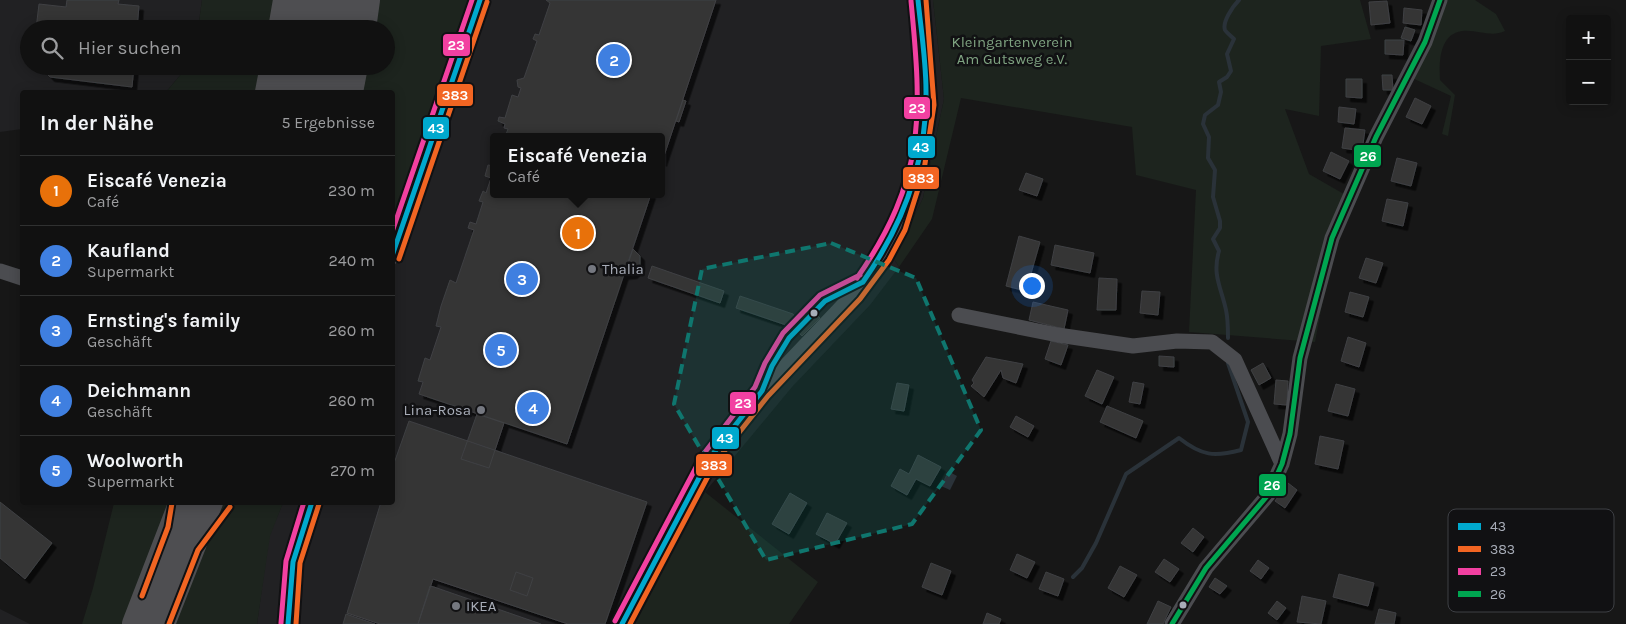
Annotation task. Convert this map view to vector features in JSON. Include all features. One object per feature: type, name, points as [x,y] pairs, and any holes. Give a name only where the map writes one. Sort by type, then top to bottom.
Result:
[{"type":"highway","points":[[284,20],[287,0]]},
{"type":"highway","points":[[311,20],[314,0]]},
{"type":"highway","points":[[336,20],[339,0]]},
{"type":"highway","points":[[363,20],[366,0]]},
{"type":"highway","points":[[269,90],[272,75]]},
{"type":"highway","points":[[297,90],[300,75]]},
{"type":"highway","points":[[322,90],[325,75]]},
{"type":"highway","points":[[349,90],[352,75]]},
{"type":"highway","points":[[124,624],[161,524],[164,505]]},
{"type":"highway","points":[[136,624],[182,505]]},
{"type":"highway","points":[[161,624],[208,505]]},
{"type":"highway","points":[[191,546],[222,505]]},
{"type":"street","points":[[395,248],[480,0]]},
{"type":"street","points":[[622,624],[709,459],[762,391],[854,294],[882,256],[898,227],[917,168],[926,105],[918,0]]},
{"type":"street","points":[[1172,624],[1206,568],[1268,495],[1282,464],[1290,434],[1300,358],[1332,238],[1376,136],[1426,42],[1440,0]]},
{"type":"street","points":[[0,271],[20,277]]},
{"type":"street","points":[[959,315],[1067,336],[1133,346],[1176,341],[1212,342],[1235,360],[1282,464]]},
{"type":"street","points":[[288,624],[294,562],[311,505]]},
{"type":"highlighted area","points":[[831,243],[916,278],[981,430],[912,524],[766,560],[674,404],[702,269]]},
{"type":"shaded area","points":[[0,0],[202,0],[199,20],[20,20],[20,75],[180,75],[168,90],[20,90],[20,129],[0,132]]},
{"type":"shaded area","points":[[470,0],[933,0],[944,99],[923,198],[894,259],[899,267],[870,305],[792,387],[705,492],[637,620],[637,624],[257,624],[269,536],[282,505],[395,505],[395,234]]},
{"type":"shaded area","points":[[948,471],[957,476],[950,490],[941,486]]},
{"type":"shaded area","points":[[0,609],[30,624],[0,624]]},
{"type":"green space","points":[[202,0],[470,0],[395,234],[395,90],[168,90],[180,75],[395,75],[395,20],[199,20]]},
{"type":"green space","name":"Kleingartenverein Am Gutsweg e.V.","points":[[933,0],[1360,0],[1371,39],[1321,46],[1319,116],[1285,109],[1309,174],[1356,201],[1332,252],[1315,342],[1189,332],[1196,190],[1136,175],[1132,127],[961,98],[932,219],[899,267],[894,259],[923,198],[944,99]]},
{"type":"green space","points":[[1445,0],[1475,0],[1496,14],[1505,31],[1489,34],[1462,31],[1454,33],[1445,43],[1440,58],[1440,80],[1455,95],[1448,136],[1442,134],[1451,96],[1410,77]]},
{"type":"green space","points":[[705,492],[818,582],[789,624],[637,624],[637,620]]},
{"type":"green space","points":[[114,505],[282,505],[270,536],[257,624],[82,624]]},
{"type":"building","points":[[67,0],[119,0],[118,4],[139,6],[138,20],[37,20],[39,4],[66,7]]},
{"type":"building","points":[[546,0],[716,0],[665,153],[665,133],[506,133],[508,129],[504,128],[505,124],[498,121],[499,117],[505,118],[512,95],[518,97],[521,88],[518,87],[517,80],[524,78],[537,41],[533,39],[535,34],[539,35],[550,3]]},
{"type":"building","points":[[1387,1],[1390,23],[1371,25],[1369,2]]},
{"type":"building","points":[[1404,8],[1422,10],[1421,25],[1403,23]]},
{"type":"building","points":[[1405,27],[1415,30],[1411,41],[1401,38]]},
{"type":"building","points":[[1385,40],[1404,40],[1403,55],[1385,54]]},
{"type":"building","points":[[48,75],[133,75],[132,87],[50,77]]},
{"type":"building","points":[[1382,75],[1392,75],[1393,90],[1383,90]]},
{"type":"building","points":[[1346,79],[1362,79],[1362,98],[1346,97]]},
{"type":"building","points":[[1415,98],[1431,106],[1422,124],[1406,117]]},
{"type":"building","points":[[683,100],[686,101],[679,122],[676,121]]},
{"type":"building","points":[[1339,107],[1356,109],[1354,124],[1338,122]]},
{"type":"building","points":[[1345,128],[1365,130],[1362,151],[1342,148]]},
{"type":"building","points":[[1331,152],[1349,161],[1340,179],[1323,171]]},
{"type":"building","points":[[1397,158],[1417,163],[1411,186],[1391,181]]},
{"type":"building","points":[[488,165],[490,165],[490,178],[485,176]]},
{"type":"building","points":[[1026,173],[1043,179],[1037,196],[1019,190]]},
{"type":"building","points":[[490,181],[490,198],[650,198],[567,444],[419,394],[423,382],[418,381],[425,358],[430,360],[441,327],[436,326],[441,306],[450,280],[456,283],[474,230],[468,228],[470,222],[476,224],[483,202],[479,201],[483,191],[486,193]]},
{"type":"building","points":[[1387,199],[1408,203],[1403,226],[1382,221]]},
{"type":"building","points":[[1019,236],[1040,242],[1026,291],[1006,286]]},
{"type":"building","points":[[1055,245],[1094,253],[1090,273],[1051,265]]},
{"type":"building","points":[[633,249],[640,256],[640,267],[633,274],[624,275]]},
{"type":"building","points":[[1366,258],[1383,263],[1376,283],[1359,278]]},
{"type":"building","points":[[652,266],[724,291],[720,303],[648,278]]},
{"type":"building","points":[[1099,278],[1117,279],[1116,310],[1097,310]]},
{"type":"building","points":[[1142,291],[1160,292],[1158,315],[1140,313]]},
{"type":"building","points":[[1350,292],[1369,297],[1363,317],[1345,312]]},
{"type":"building","points":[[740,296],[793,314],[797,322],[789,326],[736,308]]},
{"type":"building","points":[[1033,302],[1068,310],[1064,329],[1029,320]]},
{"type":"building","points":[[817,315],[820,318],[802,336],[799,333]]},
{"type":"building","points":[[1348,337],[1366,343],[1359,367],[1341,361]]},
{"type":"building","points":[[1051,341],[1068,345],[1061,365],[1045,359]]},
{"type":"building","points":[[1159,356],[1174,357],[1174,367],[1159,366]]},
{"type":"building","points":[[986,357],[1023,364],[1016,383],[1003,378],[1001,370],[984,397],[971,386],[974,383],[972,380]]},
{"type":"building","points":[[1263,363],[1271,378],[1259,385],[1251,370]]},
{"type":"building","points":[[1097,370],[1114,377],[1102,404],[1085,396]]},
{"type":"building","points":[[1276,380],[1288,381],[1287,405],[1274,404]]},
{"type":"building","points":[[1133,382],[1144,384],[1140,404],[1129,402]]},
{"type":"building","points":[[897,383],[909,385],[904,411],[891,409]]},
{"type":"building","points":[[1336,384],[1355,389],[1348,416],[1328,411]]},
{"type":"building","points":[[1107,406],[1143,421],[1136,438],[1100,422]]},
{"type":"building","points":[[477,414],[504,423],[489,468],[461,459]]},
{"type":"building","points":[[1016,416],[1034,426],[1028,437],[1010,427]]},
{"type":"building","points":[[409,421],[647,502],[605,624],[568,624],[433,579],[418,624],[380,624],[347,613],[380,505],[395,505],[395,461]]},
{"type":"building","points":[[1320,436],[1344,441],[1338,469],[1315,464]]},
{"type":"building","points":[[918,455],[941,467],[930,486],[916,479],[907,495],[891,486],[900,469],[909,474]]},
{"type":"building","points":[[1288,483],[1297,490],[1285,508],[1275,501]]},
{"type":"building","points":[[790,493],[807,503],[789,534],[772,524]]},
{"type":"building","points":[[0,502],[52,543],[25,579],[0,558]]},
{"type":"building","points":[[827,513],[847,523],[835,544],[816,534]]},
{"type":"building","points":[[1193,528],[1204,537],[1193,552],[1181,543]]},
{"type":"building","points":[[1017,554],[1035,562],[1027,578],[1010,570]]},
{"type":"building","points":[[1164,559],[1179,569],[1170,582],[1155,572]]},
{"type":"building","points":[[1258,560],[1269,568],[1261,579],[1250,571]]},
{"type":"building","points":[[931,563],[951,571],[942,595],[922,587]]},
{"type":"building","points":[[1120,566],[1137,575],[1124,597],[1108,588]]},
{"type":"building","points":[[516,572],[533,578],[527,596],[510,590]]},
{"type":"building","points":[[1046,572],[1064,579],[1058,596],[1039,589]]},
{"type":"building","points":[[1339,574],[1374,583],[1368,606],[1333,597]]},
{"type":"building","points":[[1215,578],[1227,586],[1220,594],[1209,587]]},
{"type":"building","name":"IKEA","points":[[430,586],[434,587],[541,624],[418,624]]},
{"type":"building","points":[[1302,596],[1326,601],[1321,624],[1297,622]]},
{"type":"building","points":[[1158,601],[1171,607],[1163,624],[1147,624]]},
{"type":"building","points":[[1277,601],[1286,608],[1277,620],[1268,613]]},
{"type":"building","points":[[1379,609],[1396,613],[1394,624],[1375,624]]},
{"type":"building","points":[[987,613],[1001,619],[999,624],[983,624]]},
{"type":"building","points":[[346,614],[375,624],[343,624]]},
{"type":"waterway","points":[[1228,338],[1227,313],[1216,267],[1219,251],[1213,239],[1220,228],[1220,221],[1213,197],[1215,170],[1208,158],[1209,137],[1203,124],[1205,115],[1218,105],[1221,92],[1219,82],[1227,77],[1231,71],[1227,54],[1234,39],[1224,27],[1229,14],[1239,0]]},
{"type":"waterway","points":[[1073,577],[1082,568],[1096,543],[1126,474],[1179,438],[1202,452],[1223,454],[1241,450],[1248,422],[1228,363]]},
{"type":"transit line","name":"23","points":[[395,223],[472,0]]},
{"type":"transit line","name":"43","points":[[395,247],[480,0]]},
{"type":"transit line","name":"43","points":[[863,282],[890,238],[901,215],[917,167],[922,142],[926,79],[918,0]]},
{"type":"transit line","name":"383","points":[[630,624],[715,463],[768,396],[860,299],[889,260],[905,230],[924,170],[934,105],[926,0]]},
{"type":"transit line","name":"26","points":[[1172,624],[1206,568],[1268,495],[1282,464],[1290,434],[1300,358],[1332,238],[1376,137],[1425,42],[1440,0]]},
{"type":"transit line","name":"23","points":[[857,278],[880,242],[896,209],[907,177],[914,145],[917,113],[917,78],[911,1]]},
{"type":"transit line","name":"383","points":[[399,259],[487,2]]},
{"type":"transit line","name":"23","points":[[615,621],[702,456],[755,387],[765,363],[783,333],[820,295],[860,275]]},
{"type":"transit line","name":"43","points":[[622,624],[709,459],[762,391],[772,366],[789,338],[825,301],[863,282]]},
{"type":"transit line","name":"383","points":[[142,596],[168,527],[172,505]]},
{"type":"transit line","name":"23","points":[[281,623],[286,561],[303,505]]},
{"type":"transit line","name":"43","points":[[288,624],[293,562],[311,505]]},
{"type":"transit line","name":"383","points":[[296,624],[300,563],[319,505]]},
{"type":"transit line","name":"383","points":[[169,624],[198,550],[230,507]]},
{"type":"place","name":"Kaufland","points":[[614,60]]},
{"type":"place","name":"Eiscafé Venezia","points":[[578,233]]},
{"type":"place","name":"Thalia","points":[[592,269]]},
{"type":"place","name":"Ernsting's family","points":[[522,279]]},
{"type":"place","name":"Woolworth","points":[[501,350]]},
{"type":"place","name":"Deichmann","points":[[533,408]]},
{"type":"place","name":"Lina-Rosa","points":[[481,410]]},
{"type":"place","name":"IKEA","points":[[456,606]]}]
